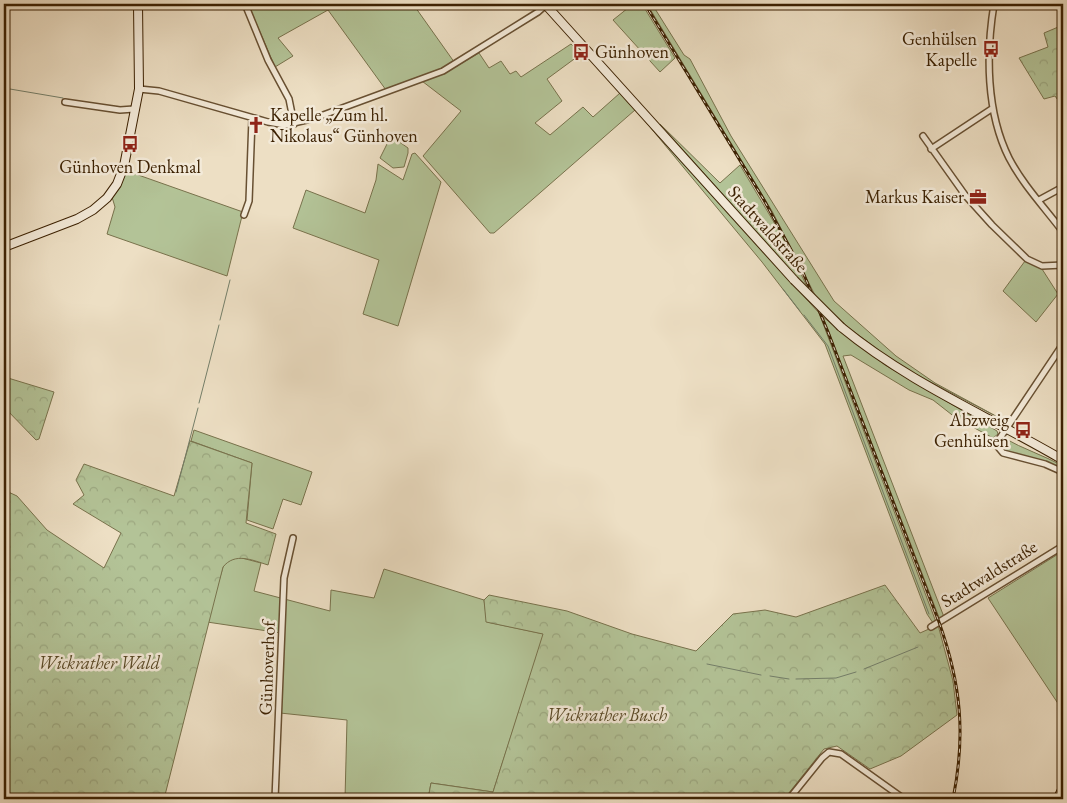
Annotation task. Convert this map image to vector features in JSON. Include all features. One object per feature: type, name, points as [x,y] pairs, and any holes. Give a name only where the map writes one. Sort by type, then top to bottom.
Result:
[{"type":"highway","points":[[1058,799],[1063,789]]},
{"type":"main road","points":[[4,247],[77,219],[93,210],[107,198],[117,184],[124,166],[139,89],[138,4]]},
{"type":"main road","name":"Stadtwaldstraße","points":[[546,4],[794,280],[841,327],[894,368],[1063,459]]},
{"type":"street","points":[[245,4],[268,60],[289,99],[294,124]]},
{"type":"street","points":[[139,89],[159,91],[252,119],[294,124],[324,115],[443,70],[538,12],[546,4]]},
{"type":"street","points":[[994,4],[988,50],[993,108],[1000,134],[1009,158],[1063,232]]},
{"type":"street","points":[[65,102],[120,110],[134,109]]},
{"type":"street","points":[[931,149],[993,108]]},
{"type":"street","points":[[244,215],[249,201],[252,119]]},
{"type":"street","points":[[923,136],[978,210],[1028,259],[1042,266],[1063,265]]},
{"type":"street","points":[[1039,200],[1063,187]]},
{"type":"street","points":[[1063,344],[998,441],[998,447],[1002,452],[1045,464],[1063,472]]},
{"type":"street","name":"Günhoverhof","points":[[275,799],[284,578],[294,538]]},
{"type":"street","name":"Stadtwaldstraße","points":[[931,627],[1063,546]]},
{"type":"street","points":[[789,799],[829,752],[841,754],[902,799]]},
{"type":"green space","points":[[248,4],[413,4],[457,66],[479,53],[489,68],[501,61],[510,74],[516,71],[521,77],[571,44],[581,54],[547,79],[562,101],[535,123],[550,135],[583,107],[593,117],[620,93],[635,110],[494,233],[490,233],[423,156],[461,111],[418,78],[386,90],[328,10],[278,38],[293,56],[275,67]]},
{"type":"green space","points":[[633,4],[642,4],[675,58],[660,72],[613,20]]},
{"type":"green space","points":[[647,4],[652,4],[684,55],[690,59],[731,136],[834,301],[896,356],[935,383],[1005,421],[900,366],[849,328],[816,297],[772,211]]},
{"type":"green space","points":[[1063,25],[1063,107],[1055,96],[1044,99],[1019,58],[1048,47],[1044,33]]},
{"type":"green space","points":[[640,115],[819,313],[936,622],[933,623],[927,614],[825,344],[762,262]]},
{"type":"green space","points":[[660,124],[720,183],[740,165],[788,246],[809,291]]},
{"type":"green space","points":[[391,136],[408,148],[404,167],[393,168],[380,158]]},
{"type":"green space","points":[[415,153],[441,182],[398,326],[363,314],[379,260],[293,228],[306,190],[365,213],[376,180],[378,164],[403,180],[412,154]]},
{"type":"green space","points":[[127,171],[243,212],[227,276],[107,234],[115,207],[112,197]]},
{"type":"green space","points":[[1025,261],[1042,269],[1058,294],[1036,322],[1003,291]]},
{"type":"green space","points":[[823,317],[885,365],[997,431],[998,434],[993,438],[956,418],[933,400],[909,390],[851,355],[843,356],[944,617],[940,620]]},
{"type":"green space","points":[[8,378],[54,392],[39,439],[36,440],[4,407],[4,388]]},
{"type":"green space","points":[[194,430],[312,472],[301,505],[283,499],[273,529],[247,520],[252,463],[191,441]]},
{"type":"green space","points":[[1004,438],[1063,466],[1063,471],[1005,452],[1000,447],[1000,443]]},
{"type":"green space","name":"Wickrather Wald","points":[[190,441],[252,463],[246,523],[276,534],[268,565],[250,559],[238,558],[228,562],[223,567],[164,799],[4,799],[4,490],[17,496],[47,530],[104,568],[121,533],[73,504],[84,495],[76,480],[84,464],[174,496]]},
{"type":"green space","points":[[1063,551],[1063,706],[1059,705],[988,598]]},
{"type":"green space","points":[[238,557],[261,563],[254,591],[330,611],[331,590],[374,598],[384,569],[484,600],[487,622],[544,634],[493,792],[431,783],[428,799],[345,799],[347,720],[280,713],[281,633],[207,622],[223,567],[228,560]]},
{"type":"green space","name":"Wickrather Busch","points":[[885,585],[920,633],[938,625],[953,681],[957,715],[901,756],[870,769],[837,746],[824,749],[784,799],[428,799],[431,783],[493,792],[543,634],[486,622],[484,600],[489,595],[567,611],[632,634],[696,651],[733,614],[765,610],[796,617]]},
{"type":"waterway","points":[[4,88],[63,98]]},
{"type":"waterway","points":[[220,320],[230,280]]},
{"type":"waterway","points":[[783,289],[800,311]]},
{"type":"waterway","points":[[804,315],[828,346],[929,614]]},
{"type":"waterway","points":[[199,403],[219,325]]},
{"type":"waterway","points":[[176,492],[198,408]]},
{"type":"waterway","points":[[864,669],[918,647]]},
{"type":"waterway","points":[[707,664],[761,675]]},
{"type":"waterway","points":[[796,679],[836,678],[856,672]]},
{"type":"waterway","points":[[770,676],[789,679]]},
{"type":"railway","points":[[645,4],[764,200],[802,270],[828,332],[939,622],[952,667],[957,688],[960,731],[957,775],[953,799]]},
{"type":"place","name":"Genhülsen Kapelle","points":[[991,49]]},
{"type":"place","name":"Günhoven","points":[[581,52]]},
{"type":"place","name":"Kapelle „Zum hl. Nikolaus“ Günhoven","points":[[256,125]]},
{"type":"place","name":"Günhoven Denkmal","points":[[130,144]]},
{"type":"place","name":"Markus Kaiser","points":[[978,197]]},
{"type":"place","name":"Abzweig Genhülsen","points":[[1023,430]]}]
